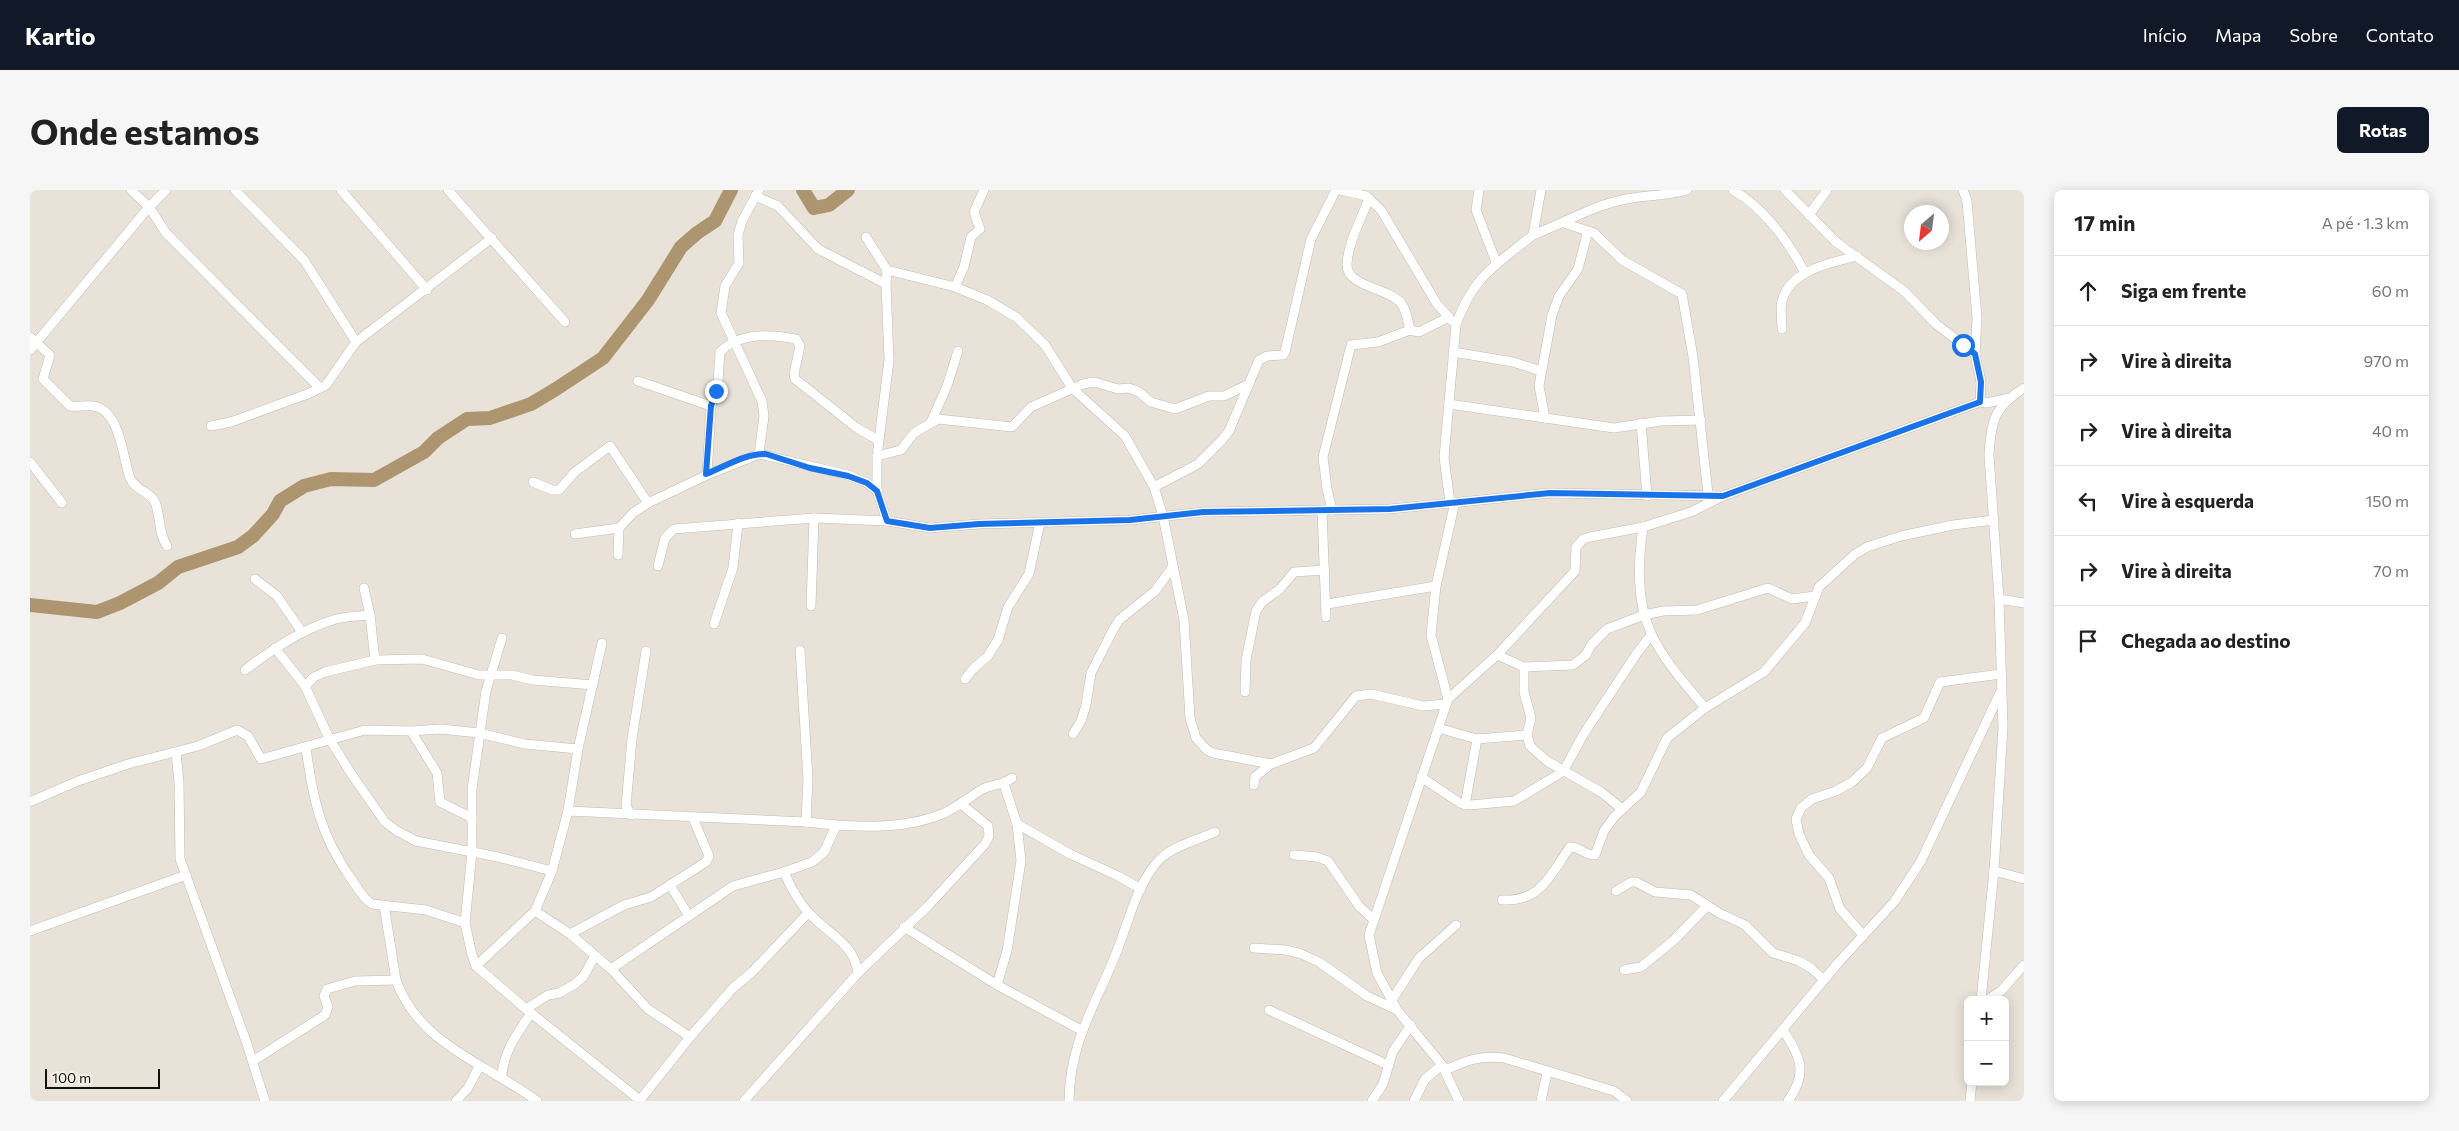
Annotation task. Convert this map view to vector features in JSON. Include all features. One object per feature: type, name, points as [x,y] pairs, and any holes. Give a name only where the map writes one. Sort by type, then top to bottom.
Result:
[{"type":"street","points":[[131,190],[149,207],[166,233],[320,388]]},
{"type":"street","points":[[30,350],[34,340],[149,207],[166,190]]},
{"type":"street","points":[[235,190],[304,260],[356,342]]},
{"type":"street","points":[[341,190],[427,290]]},
{"type":"street","points":[[448,190],[565,322]]},
{"type":"street","points":[[1154,487],[1198,464],[1221,441],[1229,431],[1260,360],[1267,356],[1283,355],[1285,352],[1311,239],[1336,190]]},
{"type":"street","points":[[1340,190],[1368,195],[1381,210],[1437,304],[1456,325]]},
{"type":"street","points":[[1478,190],[1476,210],[1496,262]]},
{"type":"street","points":[[1533,236],[1541,190]]},
{"type":"street","points":[[1447,702],[1431,635],[1436,586],[1452,503],[1444,456],[1456,325],[1462,307],[1474,286],[1496,262],[1533,236],[1601,206],[1626,199],[1674,194],[1687,190]]},
{"type":"street","points":[[1733,190],[1759,212],[1778,232],[1793,250],[1805,273]]},
{"type":"street","points":[[1784,190],[1836,242],[1904,291],[1936,324],[1975,354]]},
{"type":"street","points":[[1810,215],[1827,190]]},
{"type":"street","points":[[1963,190],[1967,201],[1976,301],[1975,354],[1983,403],[1996,413]]},
{"type":"street","points":[[956,287],[964,267],[971,237],[980,229],[974,212],[982,191]]},
{"type":"street","points":[[759,454],[764,408],[721,313],[722,296],[725,286],[739,264],[740,228],[757,193],[778,206],[805,237],[824,253],[886,284]]},
{"type":"street","points":[[1368,195],[1348,254],[1348,273],[1352,278],[1385,292],[1398,300],[1410,330]]},
{"type":"street","points":[[1564,223],[1600,237],[1622,260],[1682,294],[1701,420],[1708,494]]},
{"type":"street","points":[[1546,418],[1539,386],[1552,315],[1558,296],[1578,269],[1588,231]]},
{"type":"street","points":[[866,237],[887,270],[889,360],[877,456],[877,491],[887,521]]},
{"type":"street","points":[[211,426],[231,422],[326,384],[356,342],[427,290],[492,238]]},
{"type":"street","points":[[1782,329],[1782,302],[1795,280],[1805,273],[1857,256]]},
{"type":"street","points":[[887,270],[956,287],[987,300],[1016,317],[1045,345],[1072,388],[1125,436],[1154,487],[1163,516],[1184,620],[1188,700],[1190,718],[1196,738],[1213,753],[1271,764]]},
{"type":"street","points":[[1332,510],[1323,457],[1350,347],[1353,344],[1378,342],[1410,330],[1419,332],[1449,317]]},
{"type":"street","points":[[706,474],[711,406],[718,381],[719,355],[733,342],[765,335],[796,339],[800,346],[794,374],[795,379],[857,428],[878,440]]},
{"type":"street","points":[[34,340],[50,355],[44,374],[45,383],[70,406],[94,406],[105,412],[110,418],[122,442],[130,478],[134,485],[154,500],[160,520],[161,534],[167,546]]},
{"type":"street","points":[[931,422],[947,386],[958,351]]},
{"type":"street","points":[[1454,352],[1513,362],[1541,371]]},
{"type":"street","points":[[638,381],[711,406]]},
{"type":"street","points":[[877,456],[901,450],[914,433],[931,422],[947,419],[1012,427],[1031,407],[1072,388],[1094,382],[1118,389],[1129,388],[1139,392],[1151,402],[1175,409],[1209,396],[1224,396],[1249,384]]},
{"type":"street","points":[[1980,996],[1994,871],[2003,727],[1999,599],[1989,455],[1991,428],[1996,413],[2010,398],[2023,390]]},
{"type":"street","points":[[1459,1101],[1444,1067],[1397,1010],[1377,973],[1371,954],[1369,935],[1447,702],[1497,655],[1576,571],[1575,552],[1578,544],[1590,537],[1643,527],[1691,512],[1723,496],[1983,403],[2010,398]]},
{"type":"street","points":[[1449,404],[1614,428],[1641,423],[1701,420]]},
{"type":"street","points":[[1641,423],[1647,496]]},
{"type":"street","points":[[533,482],[546,488],[560,490],[575,472],[610,446],[648,502]]},
{"type":"street","points":[[575,534],[619,528],[633,513],[648,502],[706,474],[759,454],[848,476],[867,483],[877,491]]},
{"type":"street","points":[[30,462],[62,503]]},
{"type":"street","points":[[658,566],[665,538],[674,529],[814,518],[887,521],[930,528],[1040,522],[1130,520],[1203,512],[1390,509],[1550,493],[1647,496],[1708,494],[1723,496]]},
{"type":"street","points":[[1322,510],[1326,617]]},
{"type":"street","points":[[811,606],[814,518]]},
{"type":"street","points":[[1502,900],[1522,899],[1538,890],[1570,847],[1576,847],[1588,854],[1594,855],[1604,831],[1622,809],[1641,792],[1667,738],[1705,708],[1764,672],[1805,623],[1820,587],[1854,556],[1867,547],[1943,527],[1994,520]]},
{"type":"street","points":[[965,679],[988,656],[998,640],[1008,608],[1029,574],[1040,522]]},
{"type":"street","points":[[714,624],[733,568],[738,523]]},
{"type":"street","points":[[1643,527],[1638,570],[1644,615],[1651,635],[1705,708]]},
{"type":"street","points":[[618,555],[619,528]]},
{"type":"street","points":[[1073,734],[1081,721],[1086,705],[1091,673],[1113,630],[1120,620],[1155,591],[1172,568]]},
{"type":"street","points":[[1245,692],[1246,660],[1259,606],[1280,589],[1294,572],[1325,570]]},
{"type":"street","points":[[255,579],[277,596],[302,632]]},
{"type":"street","points":[[1327,604],[1436,586]]},
{"type":"street","points":[[364,588],[370,615],[375,660]]},
{"type":"street","points":[[1497,655],[1524,667],[1573,665],[1586,655],[1600,633],[1644,615],[1663,611],[1697,610],[1768,588],[1792,598],[1815,596]]},
{"type":"street","points":[[1999,599],[2024,603]]},
{"type":"street","points":[[245,670],[275,648],[302,632],[336,619],[370,615]]},
{"type":"street","points":[[1421,778],[1465,805],[1514,801],[1564,770],[1582,735],[1651,635]]},
{"type":"street","points":[[502,638],[479,733],[472,789],[472,852],[465,923],[476,966],[529,1011],[641,1100],[690,1037],[733,988],[752,972],[808,913]]},
{"type":"street","points":[[476,966],[535,911],[552,871],[568,811],[578,749],[602,643]]},
{"type":"street","points":[[275,648],[305,686],[329,738],[379,814],[397,832],[416,841],[552,871]]},
{"type":"street","points":[[800,650],[808,769],[806,822]]},
{"type":"street","points":[[620,815],[626,806],[632,739],[646,651]]},
{"type":"street","points":[[305,686],[314,677],[325,672],[375,660],[422,659],[437,662],[469,674],[492,674],[593,686]]},
{"type":"street","points":[[1524,667],[1524,692],[1530,718],[1528,735],[1530,746],[1537,754],[1602,792],[1622,809]]},
{"type":"street","points":[[1863,935],[1840,909],[1829,878],[1809,855],[1802,841],[1796,819],[1801,808],[1812,799],[1836,791],[1852,782],[1867,768],[1882,738],[1924,718],[1940,682],[2000,674]]},
{"type":"street","points":[[1723,1101],[1824,980],[1894,902],[1921,862],[2001,690]]},
{"type":"street","points":[[1254,785],[1255,777],[1271,764],[1314,748],[1356,696],[1371,694],[1423,706],[1447,702]]},
{"type":"street","points":[[1438,728],[1478,739],[1528,735]]},
{"type":"street","points":[[30,802],[78,780],[128,764],[176,752],[237,730],[248,736],[261,759],[306,748],[329,738],[365,730],[411,731],[441,729],[479,733],[525,744],[578,749]]},
{"type":"street","points":[[411,731],[437,773],[440,802],[472,818]]},
{"type":"street","points":[[1465,805],[1478,739]]},
{"type":"street","points":[[306,748],[313,797],[324,832],[343,868],[366,899],[372,904],[426,910],[465,923]]},
{"type":"street","points":[[176,752],[179,783],[180,859],[253,1061],[265,1101]]},
{"type":"street","points":[[568,811],[580,810],[631,816],[806,822],[836,826],[904,825],[941,814],[961,804],[984,788],[1004,784],[1012,778]]},
{"type":"street","points":[[997,985],[1007,951],[1021,861],[1018,824],[1004,784]]},
{"type":"street","points":[[744,1101],[858,972],[928,906],[962,870],[989,836],[988,826],[961,804]]},
{"type":"street","points":[[626,806],[631,816]]},
{"type":"street","points":[[570,934],[624,905],[651,897],[709,859],[693,818]]},
{"type":"street","points":[[1018,824],[1070,854],[1141,889]]},
{"type":"street","points":[[611,968],[737,884],[784,872],[812,862],[824,852],[836,826]]},
{"type":"street","points":[[1069,1101],[1075,1051],[1081,1030],[1114,958],[1141,889],[1161,859],[1172,850],[1215,832]]},
{"type":"street","points":[[1294,854],[1317,857],[1328,861],[1359,906],[1373,919]]},
{"type":"street","points":[[1994,871],[2024,879]]},
{"type":"street","points":[[784,872],[792,891],[808,913],[855,957],[858,972]]},
{"type":"street","points":[[30,931],[186,875]]},
{"type":"street","points":[[1616,891],[1631,882],[1636,882],[1655,892],[1691,895],[1707,906],[1745,924],[1773,954],[1799,961],[1811,968],[1824,980]]},
{"type":"street","points":[[670,885],[689,916]]},
{"type":"street","points":[[384,905],[396,980],[400,992],[418,1020],[435,1036],[479,1067],[502,1078],[537,1101]]},
{"type":"street","points":[[1624,970],[1641,967],[1674,940],[1707,906]]},
{"type":"street","points":[[535,911],[570,934],[611,968],[648,1008],[690,1037]]},
{"type":"street","points":[[1392,1000],[1419,958],[1456,925]]},
{"type":"street","points":[[904,927],[997,985],[1081,1030]]},
{"type":"street","points":[[1254,948],[1299,953],[1319,962],[1366,996],[1397,1010]]},
{"type":"street","points":[[502,1078],[505,1059],[529,1011],[548,995],[575,984],[583,977],[595,956]]},
{"type":"street","points":[[1993,996],[2001,991],[2024,965]]},
{"type":"street","points":[[253,1061],[325,1015],[328,1007],[324,996],[328,989],[355,981],[396,980]]},
{"type":"street","points":[[1269,1010],[1388,1065]]},
{"type":"street","points":[[1372,1101],[1383,1084],[1393,1051],[1411,1025]]},
{"type":"street","points":[[1783,1030],[1794,1047],[1801,1074],[1799,1083],[1788,1101]]},
{"type":"street","points":[[1414,1101],[1425,1079],[1444,1067],[1471,1058],[1487,1056],[1504,1058],[1547,1073],[1614,1091],[1627,1101]]},
{"type":"street","points":[[456,1101],[468,1088],[479,1067]]},
{"type":"street","points":[[1541,1101],[1547,1073]]},
{"type":"street","points":[[1970,1101],[1972,1086]]},
{"type":"waterway","points":[[30,605],[97,612],[120,603],[158,583],[178,567],[238,547],[253,536],[273,514],[280,501],[304,486],[331,479],[374,480],[424,452],[438,438],[467,419],[490,418],[531,404],[603,358],[648,300],[681,247],[715,221],[731,190]]},
{"type":"waterway","points":[[803,190],[814,208],[829,205],[848,190]]},
{"type":"route","points":[[716,391],[711,406],[706,474],[740,460],[759,454],[766,454],[867,483],[877,491],[887,521],[930,528],[979,524],[1130,520],[1203,512],[1390,509],[1550,493],[1647,496],[1708,494],[1723,496],[1980,402],[1981,382],[1975,354],[1963,345]]}]
